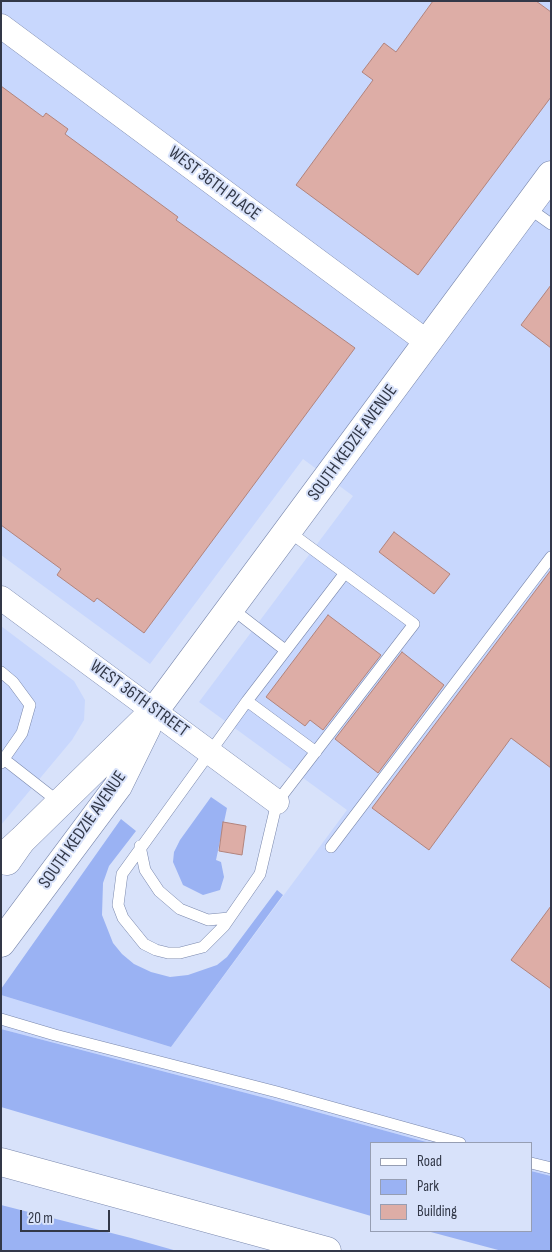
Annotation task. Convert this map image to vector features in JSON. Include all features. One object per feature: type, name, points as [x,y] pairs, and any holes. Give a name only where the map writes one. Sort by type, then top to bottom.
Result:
[{"type":"main road","name":"SOUTH KEDZIE AVENUE","points":[[1,868],[21,841],[155,710],[551,175]]},
{"type":"main road","name":"SOUTH KEDZIE AVENUE","points":[[1,943],[118,786],[155,710]]},
{"type":"main road","points":[[1,859],[21,841]]},
{"type":"main road","points":[[1,1162],[327,1251]]},
{"type":"street","name":"WEST 36TH PLACE","points":[[1,26],[427,342]]},
{"type":"street","name":"WEST 36TH STREET","points":[[1,598],[277,802]]},
{"type":"lane","points":[[527,207],[551,224]]},
{"type":"lane","points":[[288,531],[414,624],[277,802],[260,874],[229,918],[203,947],[191,951],[168,954],[144,944],[123,918],[118,905],[122,874],[209,751],[345,574]]},
{"type":"lane","points":[[331,847],[551,557]]},
{"type":"lane","points":[[230,608],[285,650]]},
{"type":"lane","points":[[1,672],[13,682],[30,705],[22,733],[3,762],[60,803]]},
{"type":"lane","points":[[247,701],[316,752]]},
{"type":"lane","points":[[140,846],[145,870],[158,891],[180,909],[208,920],[229,918]]},
{"type":"lane","points":[[1,1018],[55,1035],[277,1092],[456,1142]]},
{"type":"lane","points":[[532,1163],[551,1168]]},
{"type":"shaded area","points":[[1,1],[551,1],[551,1176],[532,1171],[532,1142],[426,1142],[1,1029],[1,995],[171,1047],[347,810],[199,702],[353,496],[303,459],[150,664],[1,555]]},
{"type":"shaded area","points":[[1,626],[74,681],[85,700],[84,720],[72,740],[1,825]]},
{"type":"green space","points":[[211,797],[227,808],[216,860],[221,862],[224,877],[220,890],[203,895],[183,885],[173,862],[174,852],[180,840]]},
{"type":"green space","points":[[121,819],[136,831],[109,866],[103,883],[102,915],[113,943],[122,954],[134,964],[151,972],[170,977],[188,975],[217,965],[227,957],[277,890],[283,895],[171,1047],[1,995],[1,989]]},
{"type":"green space","points":[[1,1029],[426,1142],[370,1142],[370,1216],[1,1107]]},
{"type":"green space","points":[[532,1171],[551,1176],[551,1251],[502,1251],[431,1232],[532,1232]]},
{"type":"green space","points":[[1,1205],[131,1238],[177,1251],[1,1251]]},
{"type":"building","points":[[433,1],[536,1],[551,12],[551,97],[418,275],[296,185],[373,80],[362,72],[384,43],[396,52]]},
{"type":"building","points":[[1,86],[43,117],[46,113],[68,129],[65,134],[178,217],[176,220],[355,348],[144,633],[97,598],[94,602],[57,575],[61,569],[1,525]]},
{"type":"building","points":[[551,285],[551,348],[521,325]]},
{"type":"building","points":[[394,532],[450,574],[434,594],[379,552]]},
{"type":"building","points":[[551,570],[551,768],[511,738],[429,850],[372,808]]},
{"type":"building","points":[[328,615],[381,655],[323,730],[310,720],[305,726],[266,697]]},
{"type":"building","points":[[402,652],[444,685],[378,773],[335,739]]},
{"type":"building","points":[[223,822],[246,826],[242,855],[219,851]]},
{"type":"building","points":[[551,906],[551,989],[511,960]]}]
